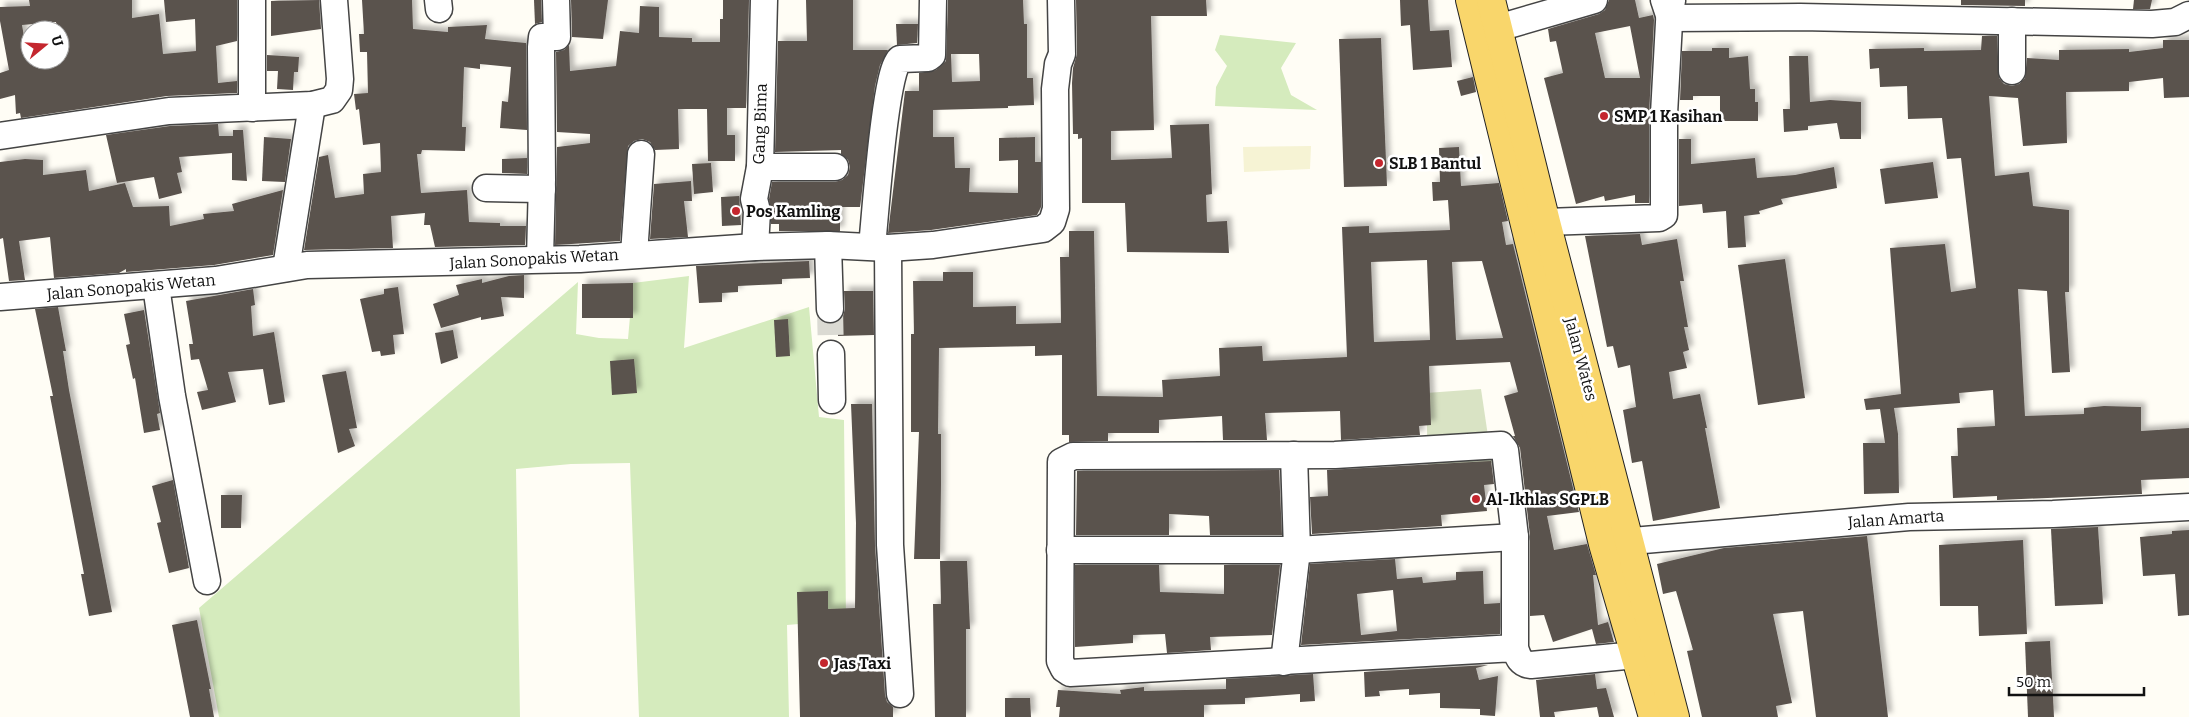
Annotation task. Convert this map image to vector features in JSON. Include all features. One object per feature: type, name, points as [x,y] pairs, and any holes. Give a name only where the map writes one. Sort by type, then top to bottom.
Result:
[{"type":"main road","name":"Jalan Wates","points":[[1470,0],[1616,542],[1675,717]]},
{"type":"main road","name":"Jalan Wates","points":[[1491,0],[1546,222],[1616,542],[1636,655],[1653,717]]},
{"type":"street","points":[[252,0],[252,108]]},
{"type":"street","points":[[0,136],[169,111],[252,108],[322,102],[339,90],[340,79],[334,0]]},
{"type":"street","points":[[540,259],[542,189],[541,47],[542,37],[557,37],[556,0]]},
{"type":"street","name":"Gang Bima","points":[[755,247],[757,211],[754,193],[760,167],[764,0]]},
{"type":"street","points":[[900,694],[890,545],[880,247],[886,109],[894,65],[900,59],[928,58],[932,54],[933,0]]},
{"type":"street","name":"Jalan Sonopakis Wetan","points":[[0,297],[216,280],[307,265],[580,259],[755,247],[933,245],[1043,229],[1052,222],[1056,209],[1055,89],[1058,64],[1062,54],[1061,0]]},
{"type":"street","points":[[1498,28],[1594,0]]},
{"type":"street","points":[[1546,222],[1659,218],[1664,215],[1664,114],[1669,6],[1800,8],[2012,21],[2152,24],[2176,22],[2189,15]]},
{"type":"street","points":[[2012,21],[2012,71]]},
{"type":"street","points":[[286,268],[322,102]]},
{"type":"street","points":[[634,254],[641,154]]},
{"type":"street","points":[[760,167],[835,167]]},
{"type":"street","points":[[486,188],[542,189]]},
{"type":"street","points":[[828,245],[830,309]]},
{"type":"street","points":[[156,286],[172,396],[207,581]]},
{"type":"street","points":[[831,354],[832,400]]},
{"type":"street","points":[[1515,648],[1070,673],[1064,669],[1060,661],[1061,462],[1068,457],[1335,455],[1502,445],[1505,450],[1515,537],[1515,648],[1522,663],[1531,665],[1636,655]]},
{"type":"street","points":[[1284,662],[1297,550],[1294,455]]},
{"type":"street","name":"Jalan Amarta","points":[[1616,542],[1909,517],[2053,514],[2189,507]]},
{"type":"street","points":[[1060,550],[1297,550],[1515,537]]},
{"type":"shaded area","points":[[1311,146],[1310,169],[1244,172],[1243,147]]},
{"type":"green space","points":[[1220,35],[1296,43],[1281,68],[1291,95],[1317,110],[1215,106],[1216,87],[1227,66],[1215,50]]},
{"type":"green space","points":[[689,276],[684,348],[809,307],[819,417],[844,420],[846,620],[787,625],[789,717],[639,717],[630,463],[571,464],[516,469],[520,717],[219,717],[199,608],[578,282],[576,334],[599,338],[628,339],[633,283]]},
{"type":"green space","points":[[1481,389],[1492,463],[1428,466],[1426,393]]},
{"type":"building","points":[[29,0],[132,0],[132,18],[159,14],[163,54],[196,51],[195,19],[166,22],[164,0],[237,0],[237,41],[216,46],[218,83],[237,81],[237,93],[167,96],[21,118],[20,113],[16,114],[15,95],[0,99],[0,73],[9,70],[0,21],[0,7],[30,6]]},
{"type":"building","points":[[319,0],[321,29],[271,36],[271,1]]},
{"type":"building","points":[[362,0],[412,0],[413,29],[448,32],[448,27],[487,25],[485,39],[526,43],[527,130],[500,128],[502,101],[508,102],[511,67],[480,64],[480,69],[464,67],[462,127],[466,127],[465,151],[422,150],[421,154],[417,154],[421,193],[467,190],[469,222],[500,223],[500,226],[526,226],[525,245],[435,247],[430,225],[424,225],[425,213],[391,216],[393,248],[304,250],[319,157],[328,155],[335,198],[364,194],[363,174],[381,172],[380,143],[363,145],[359,109],[356,110],[354,94],[368,93],[367,52],[360,52],[359,34],[364,34]]},
{"type":"building","points":[[534,0],[541,0],[542,22],[535,24]]},
{"type":"building","points":[[571,0],[608,0],[603,39],[572,37]]},
{"type":"building","points":[[723,0],[749,0],[746,108],[727,108],[727,135],[735,135],[735,161],[708,161],[707,109],[678,109],[679,149],[655,150],[650,142],[642,139],[634,141],[628,146],[620,241],[555,245],[557,147],[590,143],[590,134],[557,132],[556,52],[564,50],[569,45],[570,71],[616,66],[620,31],[639,33],[640,6],[659,7],[659,37],[692,38],[692,42],[720,42],[720,19],[723,19]]},
{"type":"building","points":[[806,0],[853,0],[853,50],[888,50],[880,65],[875,86],[860,207],[840,207],[840,231],[779,231],[779,224],[771,224],[769,199],[772,182],[835,182],[842,180],[848,175],[850,167],[848,160],[841,154],[841,150],[775,152],[778,41],[807,41]]},
{"type":"building","points":[[948,0],[1023,0],[1024,24],[1027,24],[1027,78],[1033,78],[1034,105],[1008,106],[1008,108],[933,110],[933,137],[954,137],[955,168],[970,168],[969,192],[1018,193],[1018,160],[999,161],[999,138],[1035,137],[1035,162],[1041,162],[1041,207],[1037,215],[931,230],[888,233],[905,91],[919,91],[919,73],[936,70],[946,61]],"holes":[[[951,54],[979,54],[980,81],[952,82]]]},
{"type":"building","points":[[1076,0],[1206,0],[1207,16],[1151,16],[1154,130],[1111,131],[1111,160],[1172,158],[1170,125],[1209,124],[1212,194],[1206,195],[1207,222],[1227,221],[1229,253],[1127,252],[1125,203],[1082,203],[1082,138],[1078,139],[1078,134],[1073,134],[1072,83],[1073,68],[1077,54]]},
{"type":"building","points":[[1400,0],[1428,0],[1430,31],[1449,30],[1452,67],[1413,70],[1410,25],[1401,26]]},
{"type":"building","name":"SMP 1 Kasihan","points":[[1609,0],[1635,0],[1639,18],[1653,15],[1649,114],[1649,203],[1635,203],[1635,195],[1605,201],[1604,196],[1576,204],[1544,78],[1563,73],[1556,41],[1550,42],[1548,29],[1599,14],[1605,10]],"holes":[[[1630,26],[1640,78],[1605,78],[1595,33]]]},
{"type":"building","points":[[1961,0],[2025,0],[2025,6],[1961,5]]},
{"type":"building","points":[[2134,0],[2152,0],[2150,9],[2133,9]]},
{"type":"building","points":[[896,24],[918,24],[917,43],[897,45]]},
{"type":"building","points":[[1982,36],[1997,36],[1999,78],[2004,84],[2012,86],[2019,84],[2025,78],[2027,58],[2059,60],[2059,50],[2129,49],[2129,52],[2163,48],[2163,40],[2189,40],[2189,97],[2164,98],[2163,78],[2129,82],[2129,91],[2066,92],[2067,143],[2023,146],[2018,98],[1989,96],[1995,176],[2029,172],[2033,206],[2069,210],[2069,292],[2065,292],[2070,372],[2052,373],[2047,291],[2018,289],[2025,416],[2084,414],[2084,408],[2104,406],[2141,407],[2141,431],[2189,428],[2189,478],[2141,480],[2142,494],[1997,500],[1997,496],[1953,498],[1951,456],[1958,456],[1957,428],[1995,426],[1993,390],[1959,393],[1960,403],[1894,408],[1898,434],[1899,493],[1864,494],[1863,443],[1885,443],[1880,409],[1866,410],[1864,399],[1901,394],[1890,248],[1945,244],[1951,292],[1976,288],[1961,158],[1947,159],[1942,118],[1908,119],[1907,86],[1880,87],[1879,68],[1870,69],[1869,49],[1924,48],[1924,51],[1981,50]]},
{"type":"building","points":[[1381,38],[1387,186],[1344,187],[1339,39]]},
{"type":"building","points":[[1712,48],[1729,48],[1729,58],[1748,56],[1750,89],[1755,89],[1755,102],[1758,102],[1758,121],[1720,121],[1720,96],[1693,96],[1693,100],[1680,100],[1682,51],[1712,51]]},
{"type":"building","points":[[267,55],[299,57],[298,72],[294,72],[293,90],[277,89],[278,71],[267,71]]},
{"type":"building","points":[[1789,56],[1808,56],[1810,102],[1830,100],[1861,102],[1861,139],[1840,139],[1837,123],[1808,126],[1808,130],[1784,132],[1783,109],[1790,109]]},
{"type":"building","points":[[1473,77],[1476,92],[1461,96],[1457,81]]},
{"type":"building","points":[[218,124],[219,136],[233,136],[233,130],[243,130],[247,181],[232,180],[232,153],[179,157],[182,172],[177,173],[182,193],[159,199],[154,177],[117,183],[106,135],[170,126]]},
{"type":"building","points":[[264,137],[291,139],[285,182],[262,181]]},
{"type":"building","points":[[1679,139],[1691,139],[1691,164],[1755,158],[1757,178],[1795,175],[1834,167],[1837,188],[1781,199],[1783,204],[1759,211],[1760,214],[1744,216],[1746,247],[1728,248],[1726,211],[1703,213],[1702,204],[1679,206]]},
{"type":"building","points":[[1459,147],[1461,186],[1499,183],[1508,221],[1502,222],[1506,245],[1513,244],[1579,512],[1547,516],[1554,550],[1587,544],[1596,575],[1593,575],[1598,625],[1608,622],[1614,642],[1596,644],[1592,629],[1553,642],[1544,615],[1530,616],[1530,536],[1520,448],[1513,436],[1515,436],[1504,396],[1518,392],[1510,362],[1429,366],[1431,425],[1419,426],[1420,435],[1341,440],[1340,411],[1265,413],[1267,440],[1223,440],[1222,416],[1159,420],[1159,433],[1108,433],[1108,441],[1069,442],[1069,435],[1062,435],[1062,355],[1035,356],[1035,346],[939,348],[938,434],[941,434],[940,559],[914,559],[919,432],[911,432],[911,334],[914,334],[913,281],[943,281],[943,272],[973,272],[973,307],[1016,306],[1016,324],[1061,323],[1060,257],[1069,257],[1069,231],[1094,231],[1097,396],[1163,397],[1162,380],[1220,376],[1219,348],[1262,346],[1263,361],[1347,357],[1342,227],[1369,226],[1369,233],[1450,230],[1448,200],[1433,201],[1432,182],[1440,182],[1439,148]],"holes":[[[1427,260],[1430,340],[1374,342],[1371,262]],[[1482,261],[1503,338],[1456,340],[1452,262]]]},
{"type":"building","points":[[527,158],[527,174],[502,173],[502,159]]},
{"type":"building","points":[[25,159],[43,160],[43,175],[86,170],[89,191],[125,183],[133,207],[169,206],[170,226],[204,219],[203,214],[234,211],[232,204],[283,190],[273,255],[214,265],[126,272],[126,269],[119,273],[54,278],[50,237],[19,241],[25,280],[9,281],[3,238],[0,239],[0,162]]},
{"type":"building","points":[[1933,162],[1938,198],[1885,204],[1880,169]]},
{"type":"building","points":[[711,163],[713,192],[694,194],[692,164]]},
{"type":"building","points":[[691,181],[692,201],[684,201],[688,237],[650,239],[654,184]]},
{"type":"building","name":"Pos Kamling","points":[[739,196],[741,225],[722,226],[721,197]]},
{"type":"building","points":[[1640,234],[1642,245],[1677,239],[1684,281],[1680,281],[1688,327],[1684,327],[1689,350],[1683,352],[1687,368],[1669,372],[1673,399],[1700,394],[1720,508],[1653,521],[1642,461],[1632,463],[1623,410],[1636,407],[1630,365],[1618,368],[1613,346],[1607,347],[1585,236]]},
{"type":"building","points":[[1785,259],[1805,398],[1758,405],[1738,265]]},
{"type":"building","points":[[809,261],[810,278],[782,279],[782,284],[738,286],[738,292],[722,293],[722,302],[699,303],[696,266]]},
{"type":"building","points":[[524,275],[524,298],[501,297],[504,316],[481,320],[481,317],[441,328],[433,304],[459,295],[456,285],[482,279],[482,283],[509,276]]},
{"type":"building","points":[[633,283],[633,318],[582,318],[582,284]]},
{"type":"building","points":[[398,287],[404,334],[393,335],[395,354],[381,356],[380,351],[372,352],[360,299],[384,294],[384,289]]},
{"type":"building","points":[[253,289],[255,305],[251,306],[253,336],[274,332],[285,402],[269,405],[263,369],[228,372],[236,402],[202,410],[197,392],[208,390],[199,359],[191,360],[189,344],[193,344],[186,301]]},
{"type":"building","points":[[844,291],[873,291],[874,335],[838,336],[838,322],[843,316],[845,309]]},
{"type":"building","points":[[58,307],[66,351],[63,351],[69,390],[112,612],[89,616],[81,574],[84,574],[50,396],[53,396],[35,309]]},
{"type":"building","points":[[144,310],[160,413],[157,414],[160,430],[144,433],[135,378],[133,379],[126,345],[130,344],[124,314]]},
{"type":"building","points":[[788,319],[790,356],[776,357],[774,320]]},
{"type":"building","points":[[453,330],[458,358],[441,364],[435,333]]},
{"type":"building","points":[[634,359],[637,393],[612,395],[610,361]]},
{"type":"building","points":[[346,371],[357,428],[349,429],[355,446],[338,453],[322,375]]},
{"type":"building","points":[[851,404],[872,404],[875,546],[885,695],[887,702],[893,707],[893,717],[800,717],[797,592],[828,591],[828,609],[855,608],[856,523]]},
{"type":"building","points":[[1491,461],[1494,484],[1484,485],[1487,511],[1441,515],[1442,526],[1312,534],[1310,497],[1328,496],[1327,470]]},
{"type":"building","points":[[1279,470],[1282,535],[1210,535],[1209,516],[1169,514],[1169,535],[1076,535],[1077,471]]},
{"type":"building","points":[[173,480],[189,568],[169,573],[157,523],[161,522],[152,486]]},
{"type":"building","points":[[221,495],[242,495],[241,528],[221,528]]},
{"type":"building","points":[[2098,527],[2103,604],[2055,606],[2051,529]]},
{"type":"building","points":[[2189,530],[2189,615],[2178,616],[2175,574],[2143,576],[2140,537],[2172,534],[2172,531]]},
{"type":"building","points":[[1867,536],[1888,717],[1816,717],[1803,611],[1773,614],[1792,703],[1776,706],[1778,717],[1702,717],[1687,651],[1693,650],[1676,591],[1663,594],[1657,564],[1724,548]]},
{"type":"building","points":[[2023,540],[2027,634],[1979,636],[1978,606],[1940,606],[1939,545]]},
{"type":"building","points":[[1395,559],[1397,579],[1422,577],[1423,583],[1456,580],[1456,572],[1483,571],[1484,604],[1500,603],[1500,634],[1301,645],[1310,564]],"holes":[[[1393,590],[1397,631],[1361,635],[1357,594]]]},
{"type":"building","points":[[940,561],[967,561],[970,629],[966,629],[966,717],[935,717],[933,604],[941,604]]},
{"type":"building","points":[[1075,565],[1159,565],[1160,592],[1224,594],[1224,565],[1280,565],[1272,635],[1210,637],[1211,650],[1167,653],[1165,634],[1133,635],[1133,643],[1075,647]]},
{"type":"building","points":[[197,620],[211,689],[209,689],[214,717],[190,717],[172,625]]},
{"type":"building","points":[[2050,641],[2054,717],[2028,717],[2025,642]]},
{"type":"building","points":[[1488,665],[1476,668],[1479,680],[1498,676],[1495,716],[1480,715],[1480,709],[1440,708],[1440,693],[1409,695],[1409,689],[1379,691],[1380,696],[1365,697],[1364,672]]},
{"type":"building","points":[[1313,674],[1315,701],[1300,702],[1300,694],[1245,698],[1245,704],[1204,705],[1204,717],[1059,717],[1060,707],[1056,707],[1058,690],[1121,694],[1120,690],[1144,687],[1144,691],[1226,689],[1226,679]]},
{"type":"building","points":[[1595,674],[1597,689],[1606,688],[1614,717],[1599,717],[1597,707],[1554,712],[1555,717],[1540,717],[1536,680]]},
{"type":"building","points":[[1005,698],[1030,698],[1031,717],[1005,717]]},
{"type":"tunnel","points":[[830,309],[831,354]]},
{"type":"place","name":"SMP 1 Kasihan","points":[[1604,116]]},
{"type":"place","name":"SLB 1 Bantul","points":[[1379,163]]},
{"type":"place","name":"Pos Kamling","points":[[736,211]]},
{"type":"place","name":"Al-Ikhlas SGPLB","points":[[1476,499]]},
{"type":"place","name":"Jas Taxi","points":[[824,663]]}]
